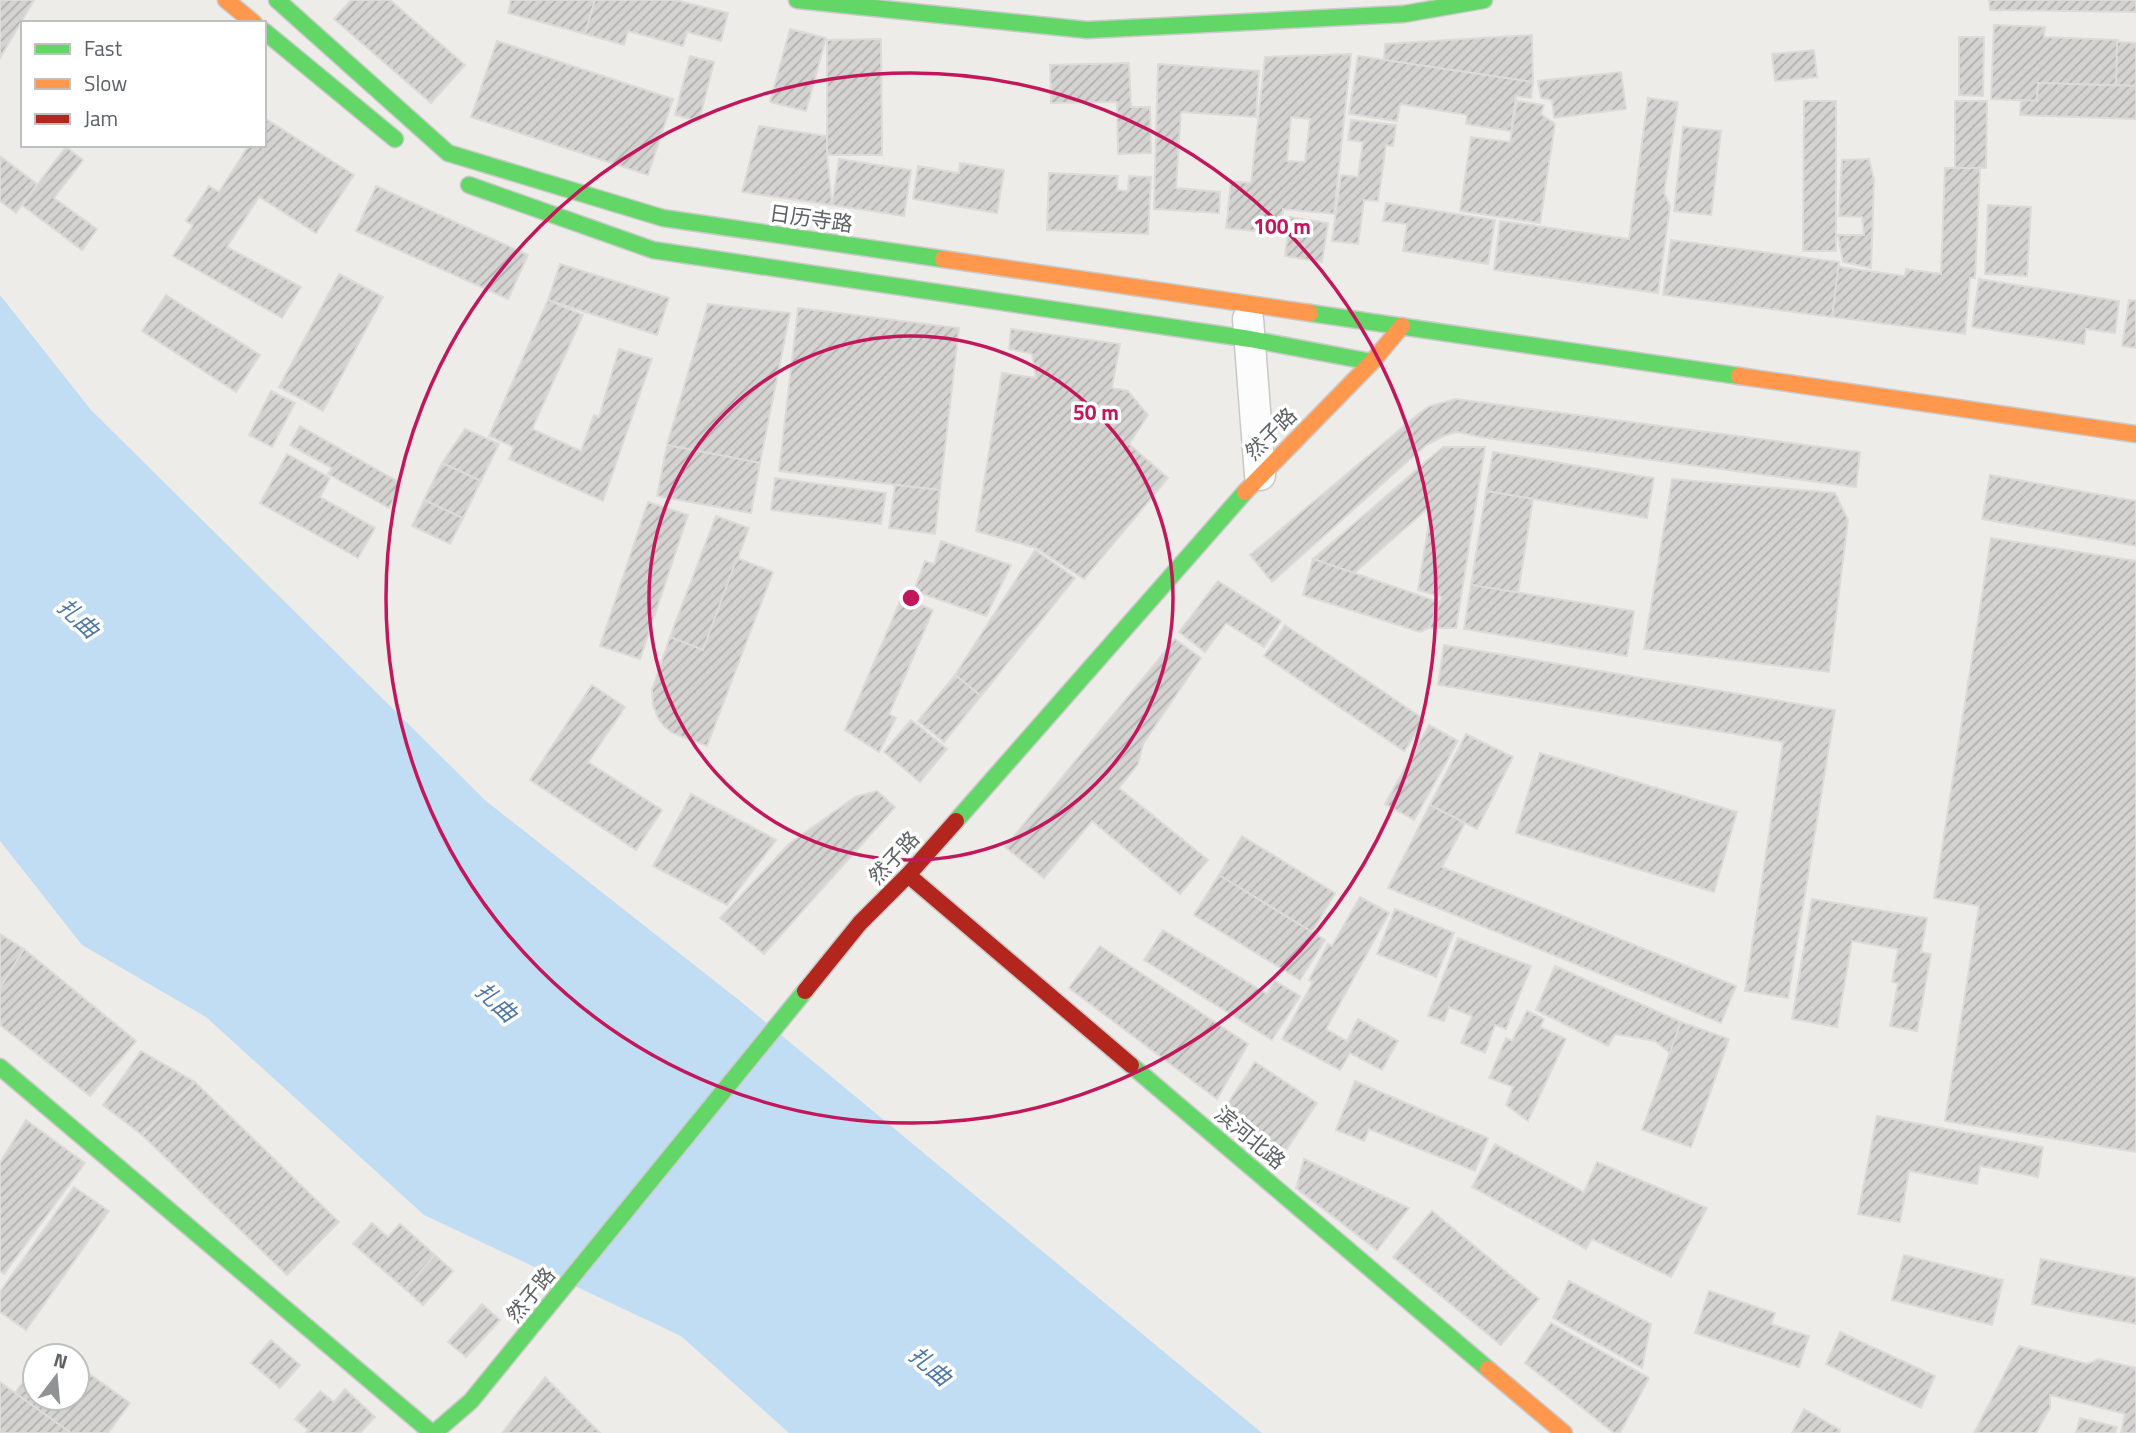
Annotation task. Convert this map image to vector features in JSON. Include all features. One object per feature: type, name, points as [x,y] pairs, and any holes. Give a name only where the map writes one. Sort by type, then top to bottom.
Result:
[{"type":"main road","points":[[226,0],[252,21]]},
{"type":"main road","name":"日历寺路","points":[[277,0],[449,153],[663,218],[2136,434]]},
{"type":"main road","points":[[797,0],[1087,30],[1404,14],[1484,0]]},
{"type":"main road","points":[[266,33],[407,149]]},
{"type":"main road","points":[[450,178],[653,250],[1250,339],[1372,362]]},
{"type":"main road","name":"然子路","points":[[433,1433],[471,1401],[860,923],[908,874],[1260,475],[1372,362],[1402,326]]},
{"type":"main road","name":"滨河北路","points":[[908,874],[1564,1433]]},
{"type":"main road","points":[[0,1066],[433,1433]]},
{"type":"street","points":[[1248,305],[1260,475]]},
{"type":"water","name":"扎曲","points":[[0,295],[91,410],[486,801],[740,1001],[1262,1433],[789,1433],[681,1336],[424,1215],[206,1017],[82,945],[0,841]]},
{"type":"building","points":[[0,0],[34,0],[21,21],[0,58]]},
{"type":"building","points":[[351,0],[390,0],[465,65],[431,103],[334,19]]},
{"type":"building","points":[[511,0],[595,0],[585,34],[508,13]]},
{"type":"building","points":[[595,0],[675,0],[728,13],[721,41],[687,32],[683,46],[628,31],[624,45],[585,34]]},
{"type":"building","points":[[1989,0],[2136,0],[2136,12],[1990,10]]},
{"type":"building","points":[[1994,25],[2045,27],[2044,37],[2118,40],[2116,85],[2038,83],[2037,101],[1991,99]]},
{"type":"building","points":[[790,29],[826,38],[806,111],[770,102]]},
{"type":"building","points":[[1532,35],[1533,82],[1384,60],[1385,44]]},
{"type":"building","points":[[1959,37],[1984,37],[1983,96],[1959,95]]},
{"type":"building","points":[[881,39],[882,155],[827,155],[827,40]]},
{"type":"building","points":[[497,41],[673,99],[648,175],[471,117]]},
{"type":"building","points":[[2117,42],[2136,43],[2136,86],[2116,85]]},
{"type":"building","points":[[1814,50],[1817,77],[1775,81],[1772,54]]},
{"type":"building","points":[[1351,54],[1334,214],[1283,209],[1281,234],[1226,228],[1231,181],[1251,183],[1265,57]],"holes":[[[1291,117],[1310,119],[1305,162],[1287,161]]]},
{"type":"building","points":[[690,56],[714,62],[699,121],[675,115]]},
{"type":"building","points":[[1358,56],[1533,82],[1531,98],[1516,96],[1511,131],[1466,124],[1467,115],[1400,104],[1397,121],[1349,114]]},
{"type":"building","points":[[1129,63],[1131,107],[1150,107],[1151,153],[1118,154],[1117,102],[1051,103],[1050,65]]},
{"type":"building","points":[[1158,64],[1259,71],[1256,117],[1181,112],[1176,188],[1220,192],[1219,213],[1154,209]]},
{"type":"building","points":[[1621,72],[1626,109],[1554,118],[1552,100],[1541,98],[1538,81]]},
{"type":"building","points":[[2038,83],[2136,86],[2136,119],[2020,115],[2021,100],[2037,101]]},
{"type":"building","points":[[1648,98],[1678,102],[1664,193],[1670,206],[1658,293],[1494,270],[1500,221],[1629,239]]},
{"type":"building","points":[[1517,101],[1544,105],[1541,114],[1555,124],[1540,223],[1460,211],[1471,137],[1510,142]]},
{"type":"building","points":[[1804,101],[1836,101],[1836,251],[1803,251]]},
{"type":"building","points":[[1955,101],[1987,101],[1986,168],[1955,168]]},
{"type":"building","points":[[266,119],[354,175],[316,233],[259,197],[227,247],[301,287],[282,318],[173,256],[193,225],[186,221],[209,186],[219,192],[248,147],[266,147]]},
{"type":"building","points":[[1351,120],[1396,125],[1393,146],[1386,145],[1378,201],[1364,200],[1358,244],[1332,241],[1341,175],[1358,177],[1363,142],[1348,140]]},
{"type":"building","points":[[759,126],[827,136],[832,205],[742,192]]},
{"type":"building","points":[[1683,127],[1721,131],[1711,215],[1674,211]]},
{"type":"building","points":[[66,147],[83,160],[54,198],[97,229],[82,250],[22,205]]},
{"type":"building","points":[[0,156],[37,184],[16,213],[0,201]]},
{"type":"building","points":[[839,159],[911,170],[904,216],[832,205]]},
{"type":"building","points":[[1869,159],[1874,180],[1871,268],[1843,262],[1838,235],[1864,235],[1862,217],[1839,216],[1842,160]]},
{"type":"building","points":[[960,163],[1004,170],[997,213],[913,199],[918,166],[959,173]]},
{"type":"building","points":[[1945,168],[1980,168],[1975,278],[1970,278],[1965,334],[1832,317],[1838,267],[1905,276],[1906,269],[1941,274]]},
{"type":"building","points":[[1049,173],[1118,176],[1117,190],[1128,191],[1129,176],[1151,177],[1148,234],[1047,230]]},
{"type":"building","points":[[376,186],[528,255],[508,299],[356,231]]},
{"type":"building","points":[[1386,203],[1495,220],[1488,264],[1403,251],[1407,224],[1383,221]]},
{"type":"building","points":[[1988,205],[2031,207],[2027,276],[1985,274]]},
{"type":"building","points":[[1290,217],[1328,223],[1322,262],[1285,256]]},
{"type":"building","points":[[1671,240],[1839,262],[1832,317],[1663,295]]},
{"type":"building","points":[[560,264],[669,298],[657,335],[548,300]]},
{"type":"building","points":[[339,274],[383,297],[323,411],[279,387]]},
{"type":"building","points":[[1979,279],[2119,301],[2115,333],[2086,329],[2084,344],[1972,327]]},
{"type":"building","points":[[166,295],[260,355],[236,392],[142,331]]},
{"type":"building","points":[[548,300],[583,315],[532,429],[581,451],[594,415],[599,417],[619,349],[652,359],[603,501],[509,459],[514,447],[489,436]]},
{"type":"building","points":[[2129,300],[2136,301],[2136,348],[2122,346]]},
{"type":"building","points":[[708,304],[790,313],[760,463],[667,445]]},
{"type":"building","points":[[798,308],[959,328],[940,490],[779,471]]},
{"type":"building","points":[[1011,329],[1120,344],[1112,388],[1128,391],[1148,415],[1129,444],[1168,478],[1084,579],[1036,548],[976,531],[1002,373],[1036,378],[1032,354],[1009,349]]},
{"type":"building","points":[[271,391],[295,403],[272,447],[249,435]]},
{"type":"building","points":[[1456,399],[1860,452],[1856,487],[1458,432],[1426,445],[1272,582],[1250,555],[1417,415],[1430,406]]},
{"type":"building","points":[[300,426],[402,484],[389,508],[328,474],[332,468],[290,445]]},
{"type":"building","points":[[465,429],[499,444],[481,481],[442,463]]},
{"type":"building","points":[[667,445],[760,463],[751,513],[657,496]]},
{"type":"building","points":[[1443,447],[1485,447],[1456,628],[1429,628],[1442,597],[1418,590],[1430,516],[1427,509],[1354,573],[1313,559]]},
{"type":"building","points":[[1493,452],[1654,478],[1647,518],[1486,491]]},
{"type":"building","points":[[287,454],[330,478],[320,497],[375,528],[358,558],[260,503]]},
{"type":"building","points":[[442,463],[481,481],[463,518],[424,500]]},
{"type":"building","points":[[1990,475],[2136,501],[2136,546],[1982,519]]},
{"type":"building","points":[[775,478],[886,493],[881,524],[771,510]]},
{"type":"building","points":[[1672,479],[1835,493],[1848,520],[1829,672],[1644,649]]},
{"type":"building","points":[[895,485],[940,490],[935,534],[889,528]]},
{"type":"building","points":[[1486,491],[1533,499],[1518,593],[1471,585]]},
{"type":"building","points":[[424,500],[463,518],[450,544],[412,526]]},
{"type":"building","points":[[648,502],[688,515],[640,659],[600,646]]},
{"type":"building","points":[[716,516],[749,528],[703,650],[670,637]]},
{"type":"building","points":[[1991,538],[2136,561],[2136,1152],[1945,1121],[1979,906],[1934,898]]},
{"type":"building","points":[[941,541],[1011,565],[986,616],[914,591],[925,561],[934,564]]},
{"type":"building","points":[[1035,550],[1075,578],[981,696],[955,675]]},
{"type":"building","points":[[737,558],[773,572],[707,746],[672,733],[664,726],[653,705],[652,690],[670,637],[703,650]]},
{"type":"building","points":[[1313,559],[1439,602],[1429,628],[1420,632],[1303,595]]},
{"type":"building","points":[[1218,581],[1281,621],[1264,647],[1226,623],[1205,652],[1179,632]]},
{"type":"building","points":[[1471,585],[1634,611],[1627,656],[1464,629]]},
{"type":"building","points":[[902,597],[933,610],[889,714],[896,718],[879,752],[845,730]]},
{"type":"building","points":[[1285,625],[1425,720],[1404,751],[1264,656]]},
{"type":"building","points":[[1175,639],[1201,658],[1143,744],[1138,764],[1119,788],[1208,860],[1180,894],[1092,821],[1044,878],[1005,847]]},
{"type":"building","points":[[1444,645],[1835,710],[1788,998],[1745,991],[1783,742],[1438,685]]},
{"type":"building","points":[[955,675],[981,696],[944,742],[918,721]]},
{"type":"building","points":[[592,685],[625,707],[588,762],[662,810],[636,850],[530,780]]},
{"type":"building","points":[[911,720],[947,749],[920,782],[884,752]]},
{"type":"building","points":[[1429,725],[1458,741],[1414,820],[1385,804]]},
{"type":"building","points":[[1466,734],[1513,757],[1477,829],[1430,805]]},
{"type":"building","points":[[1540,753],[1737,812],[1714,892],[1516,833]]},
{"type":"building","points":[[877,791],[895,807],[764,954],[720,918],[789,844],[855,797]]},
{"type":"building","points":[[691,794],[776,840],[727,905],[653,866]]},
{"type":"building","points":[[1430,805],[1465,823],[1442,867],[1736,986],[1721,1023],[1388,888]]},
{"type":"building","points":[[1242,836],[1335,893],[1312,932],[1219,875]]},
{"type":"building","points":[[1219,875],[1325,940],[1300,980],[1194,915]]},
{"type":"building","points":[[1360,897],[1389,913],[1326,1029],[1347,1041],[1358,1019],[1398,1041],[1382,1070],[1350,1053],[1340,1070],[1282,1039],[1313,982],[1309,980],[1328,944],[1332,946]]},
{"type":"building","points":[[1812,899],[1927,918],[1921,952],[1931,954],[1917,1031],[1890,1026],[1898,983],[1892,982],[1898,949],[1852,941],[1837,1027],[1792,1019]]},
{"type":"building","points":[[1395,909],[1454,933],[1436,977],[1377,954]]},
{"type":"building","points":[[1163,930],[1267,994],[1275,981],[1300,996],[1272,1040],[1144,960]]},
{"type":"building","points":[[0,934],[24,949],[0,988]]},
{"type":"building","points":[[1458,938],[1531,966],[1506,1029],[1495,1025],[1485,1053],[1461,1043],[1472,1016],[1449,1007],[1444,1021],[1428,1016]]},
{"type":"building","points":[[1100,946],[1248,1044],[1217,1099],[1069,988]]},
{"type":"building","points":[[24,949],[136,1041],[90,1096],[0,1025],[0,988]]},
{"type":"building","points":[[1555,966],[1681,1022],[1670,1053],[1655,1041],[1615,1034],[1608,1046],[1536,1010]]},
{"type":"building","points":[[1527,1011],[1544,1019],[1540,1027],[1566,1039],[1528,1121],[1506,1105],[1513,1087],[1489,1078],[1506,1038],[1512,1041]]},
{"type":"building","points":[[1681,1022],[1729,1039],[1691,1147],[1642,1130]]},
{"type":"building","points":[[141,1051],[195,1082],[142,1135],[103,1105]]},
{"type":"building","points":[[1255,1062],[1317,1103],[1279,1161],[1217,1120]]},
{"type":"building","points":[[1355,1081],[1488,1138],[1475,1171],[1369,1129],[1364,1141],[1336,1130]]},
{"type":"building","points":[[195,1082],[339,1222],[287,1275],[142,1135]]},
{"type":"building","points":[[1877,1116],[2043,1147],[2038,1177],[1980,1166],[1977,1184],[1909,1171],[1900,1222],[1858,1214]]},
{"type":"building","points":[[26,1120],[85,1163],[4,1274],[0,1271],[0,1163]]},
{"type":"building","points":[[1495,1144],[1584,1192],[1597,1162],[1707,1208],[1671,1277],[1592,1239],[1586,1249],[1472,1187]]},
{"type":"building","points":[[1304,1159],[1409,1208],[1377,1250],[1296,1188]]},
{"type":"building","points":[[74,1187],[109,1211],[26,1330],[0,1312],[0,1292]]},
{"type":"building","points":[[1432,1211],[1539,1299],[1501,1345],[1393,1257]]},
{"type":"building","points":[[372,1223],[388,1237],[400,1224],[435,1255],[405,1289],[353,1244]]},
{"type":"building","points":[[435,1255],[453,1271],[423,1305],[405,1289]]},
{"type":"building","points":[[1904,1255],[2003,1280],[1992,1325],[1892,1300]]},
{"type":"building","points":[[2041,1259],[2136,1278],[2136,1324],[2032,1304]]},
{"type":"building","points":[[1569,1281],[1651,1324],[1642,1368],[1553,1318]]},
{"type":"building","points":[[1709,1291],[1775,1313],[1771,1324],[1809,1336],[1799,1367],[1695,1333]]},
{"type":"building","points":[[482,1304],[500,1320],[466,1357],[448,1342]]},
{"type":"building","points":[[1551,1323],[1649,1378],[1620,1433],[1614,1433],[1525,1363]]},
{"type":"building","points":[[1840,1332],[1935,1376],[1921,1408],[1826,1364]]},
{"type":"building","points":[[271,1340],[300,1365],[280,1388],[251,1363]]},
{"type":"building","points":[[2019,1346],[2088,1364],[2098,1359],[2136,1368],[2136,1433],[2121,1433],[2125,1414],[2050,1395],[2050,1408],[2036,1433],[1974,1433]]},
{"type":"building","points":[[91,1375],[130,1403],[108,1433],[71,1433],[42,1412],[91,1412]]},
{"type":"building","points":[[545,1377],[600,1433],[502,1433]]},
{"type":"building","points":[[0,1382],[21,1397],[21,1412],[42,1412],[71,1433],[0,1433]]},
{"type":"building","points":[[21,1385],[21,1397],[15,1393]]},
{"type":"building","points":[[345,1389],[375,1417],[360,1433],[306,1433],[308,1430],[295,1419],[320,1391],[334,1402]]},
{"type":"building","points":[[1804,1409],[1840,1430],[1839,1433],[1792,1433]]},
{"type":"building","points":[[2080,1418],[2117,1427],[2115,1433],[2076,1433]]},
{"type":"traffic: fast","points":[[277,0],[448,153],[663,218],[943,259]]},
{"type":"traffic: fast","points":[[797,0],[1087,30],[1404,14],[1484,0]]},
{"type":"traffic: fast","points":[[266,33],[395,139]]},
{"type":"traffic: fast","points":[[469,185],[653,250],[1250,339],[1372,362]]},
{"type":"traffic: fast","points":[[1310,313],[1739,376]]},
{"type":"traffic: fast","points":[[956,821],[1245,492]]},
{"type":"traffic: fast","points":[[434,1433],[471,1401],[805,991]]},
{"type":"traffic: fast","points":[[1131,1065],[1488,1369]]},
{"type":"traffic: fast","points":[[0,1067],[432,1433]]},
{"type":"traffic: slow","points":[[226,0],[252,21]]},
{"type":"traffic: slow","points":[[943,259],[1310,313]]},
{"type":"traffic: slow","points":[[1245,492],[1372,362],[1402,326]]},
{"type":"traffic: slow","points":[[1739,376],[2136,434]]},
{"type":"traffic: slow","points":[[1488,1369],[1564,1433]]},
{"type":"traffic: jam","points":[[805,991],[860,923],[956,821]]},
{"type":"traffic: jam","points":[[908,875],[1131,1065]]}]
